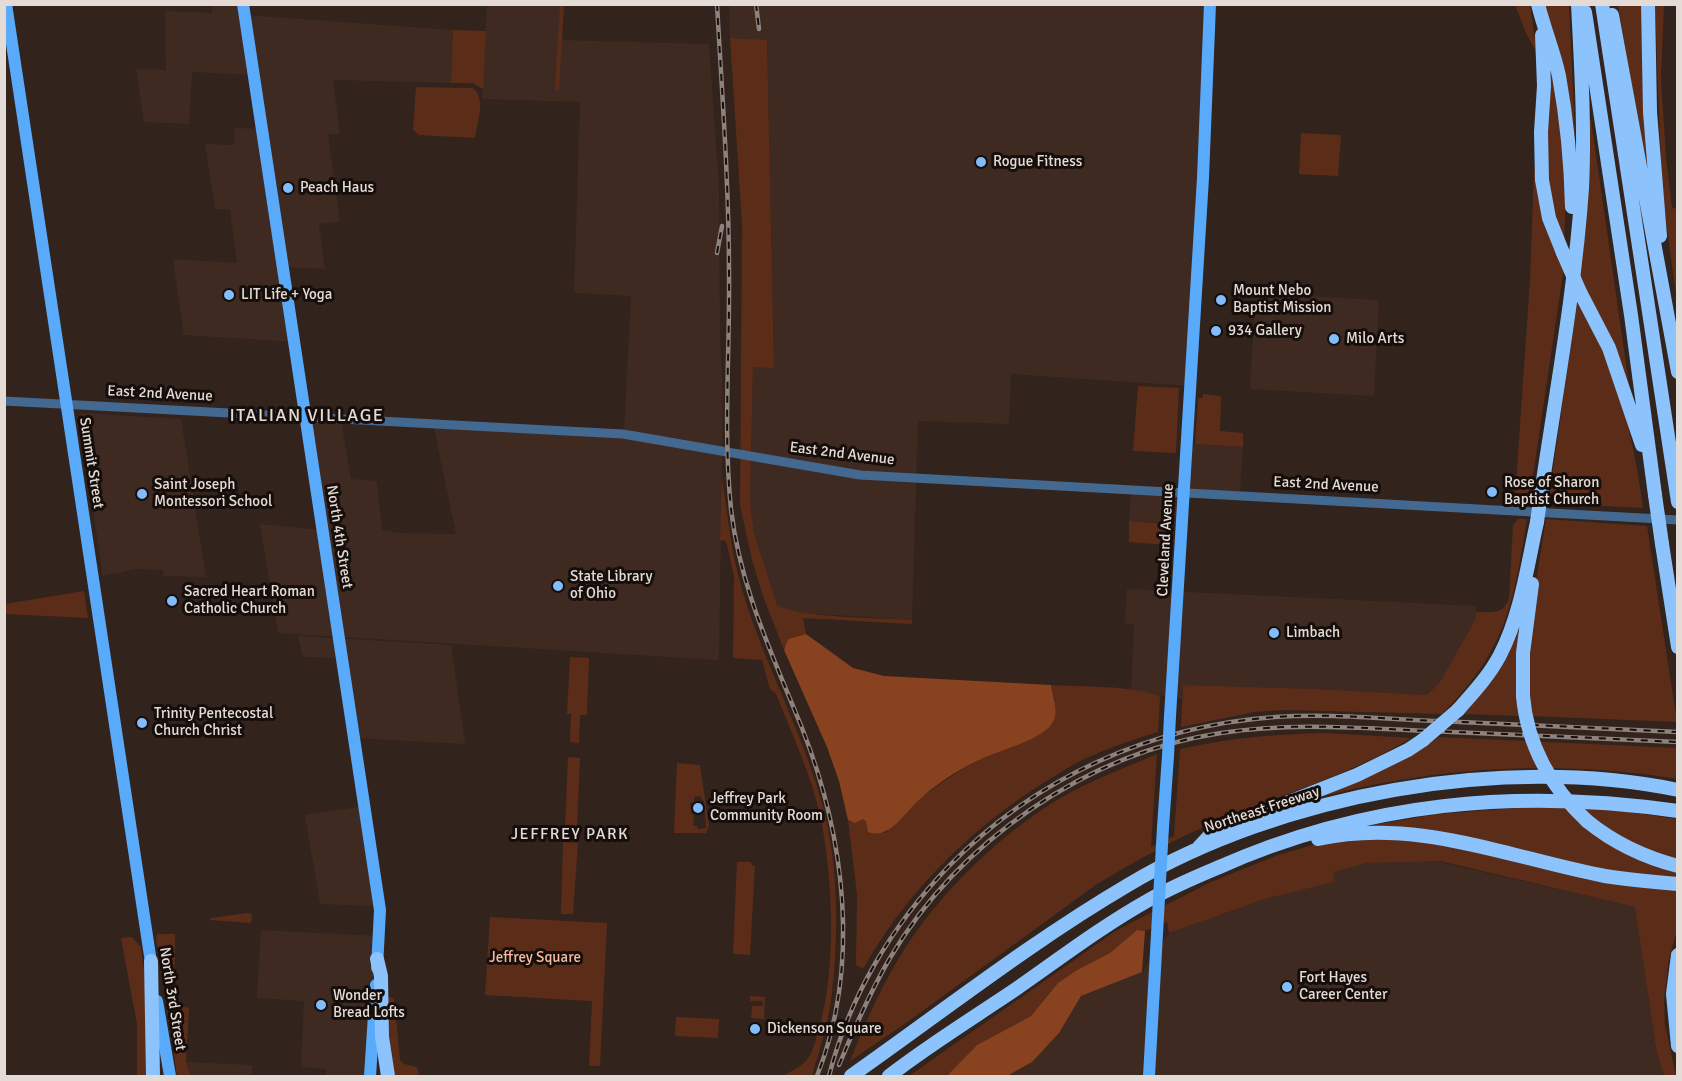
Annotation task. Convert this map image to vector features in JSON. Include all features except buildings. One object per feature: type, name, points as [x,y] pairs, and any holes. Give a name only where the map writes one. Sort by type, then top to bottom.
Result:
[{"type":"highway","points":[[1569,253],[1582,188],[1583,113],[1578,4]]},
{"type":"highway","points":[[1584,4],[1631,315],[1650,466],[1677,647]]},
{"type":"highway","points":[[1602,4],[1677,499]]},
{"type":"highway","points":[[1609,4],[1677,372]]},
{"type":"highway","points":[[1648,4],[1650,112],[1667,310]]},
{"type":"highway","points":[[1539,8],[1544,86],[1541,132],[1542,180],[1549,218],[1569,253],[1580,292],[1608,348],[1650,466]]},
{"type":"highway","points":[[1196,850],[1213,832],[1357,775],[1408,750],[1423,740],[1458,710],[1487,676],[1510,632],[1519,604],[1537,522],[1569,305],[1571,159],[1558,76],[1551,44],[1539,8]]},
{"type":"highway","points":[[1537,522],[1536,556],[1523,653],[1523,696],[1527,722],[1541,761],[1560,793],[1602,834],[1641,855],[1677,866]]},
{"type":"highway","name":"Northeast Freeway","points":[[851,1077],[1067,922],[1130,884],[1196,850],[1241,831],[1308,811],[1415,786],[1466,780],[1573,777],[1620,780],[1677,790]]},
{"type":"highway","points":[[889,1077],[1079,944],[1132,910],[1176,886],[1294,837],[1392,813],[1446,804],[1496,800],[1592,801],[1677,811]]},
{"type":"highway","points":[[1246,855],[1322,838],[1367,833],[1402,833],[1452,840],[1605,876],[1677,884]]},
{"type":"highway","points":[[1677,955],[1673,994],[1677,1046]]},
{"type":"highway","points":[[377,959],[381,976],[383,1049],[388,1077]]},
{"type":"highway","points":[[151,961],[153,1077]]},
{"type":"main road","name":"Summit Street","points":[[6,4],[145,926]]},
{"type":"main road","name":"North 4th Street","points":[[243,4],[380,910],[370,1077]]},
{"type":"main road","name":"Cleveland Avenue","points":[[1149,1077],[1203,178],[1210,4]]},
{"type":"main road","name":"North 3rd Street","points":[[145,926],[170,1077]]},
{"type":"street","name":"East 2nd Avenue","points":[[4,401],[623,434],[860,475],[1677,520]]},
{"type":"shaded area","points":[[211,5],[243,5],[245,15],[453,30],[451,83],[333,80],[340,134],[328,134],[340,221],[319,224],[325,269],[285,267],[296,342],[184,335],[173,259],[237,263],[230,210],[215,209],[205,144],[234,145],[235,128],[261,129],[253,75],[192,72],[189,124],[144,122],[136,69],[166,70],[165,11],[212,13]]},
{"type":"shaded area","points":[[487,5],[562,5],[560,40],[709,44],[719,187],[720,339],[723,395],[719,660],[278,633],[260,524],[321,530],[305,417],[341,420],[351,479],[377,481],[382,530],[399,533],[456,534],[433,424],[624,432],[631,296],[574,293],[580,102],[482,99]]},
{"type":"shaded area","points":[[729,5],[1213,5],[1190,386],[1011,374],[1009,424],[918,421],[912,620],[804,613],[777,606],[754,533],[750,503],[753,367],[774,367],[767,41],[730,38]]},
{"type":"shaded area","points":[[1256,294],[1376,300],[1379,303],[1374,394],[1371,396],[1251,389]]},
{"type":"shaded area","name":"Saint Joseph Montessori School","points":[[81,413],[181,419],[206,577],[163,576],[163,570],[136,569],[103,576],[79,417]]},
{"type":"shaded area","points":[[1195,444],[1243,447],[1240,494],[1184,491],[1186,454]]},
{"type":"shaded area","points":[[1131,493],[1181,495],[1179,524],[1129,521]]},
{"type":"shaded area","points":[[1127,589],[1476,606],[1476,612],[1475,620],[1440,682],[1427,695],[1183,685],[1182,699],[1131,690],[1134,624],[1125,623]]},
{"type":"shaded area","points":[[806,634],[853,668],[884,676],[1051,685],[1055,706],[1054,721],[1037,736],[981,759],[948,777],[913,805],[890,829],[876,833],[868,832],[866,821],[863,819],[855,823],[848,820],[839,781],[827,747],[784,650],[788,639]]},
{"type":"shaded area","points":[[298,636],[451,645],[465,744],[353,738],[341,658],[303,657]]},
{"type":"shaded area","points":[[364,806],[379,905],[320,904],[305,815]]},
{"type":"shaded area","points":[[1431,860],[1635,907],[1656,1048],[1664,1076],[1007,1076],[1032,1062],[1059,1033],[1081,996],[1142,972],[1169,933],[1265,899],[1333,882],[1333,872],[1349,867],[1367,863]]},
{"type":"shaded area","points":[[261,930],[379,936],[375,1076],[326,1076],[326,1069],[301,1067],[304,1001],[257,998]]},
{"type":"shaded area","points":[[1137,930],[1145,931],[1142,972],[1081,996],[1059,1033],[1032,1062],[1007,1076],[947,1076],[977,1045],[1031,1016],[1058,983],[1110,953]]},
{"type":"shaded area","points":[[186,1062],[252,1065],[252,1076],[190,1076]]},
{"type":"green space","points":[[560,5],[564,5],[559,90],[555,90]]},
{"type":"green space","points":[[1515,5],[1530,5],[1537,54],[1526,33]]},
{"type":"green space","points":[[1543,5],[1569,5],[1575,133],[1573,134]]},
{"type":"green space","points":[[1618,5],[1642,5],[1652,206]]},
{"type":"green space","points":[[1655,5],[1664,5],[1661,77],[1672,208],[1677,209],[1677,303],[1662,191]]},
{"type":"green space","points":[[453,30],[486,31],[483,89],[473,83],[451,83]]},
{"type":"green space","points":[[730,38],[767,40],[774,368],[753,367],[750,503],[754,533],[777,605],[803,613],[912,620],[912,624],[803,618],[806,634],[788,639],[784,650],[752,560],[740,505],[742,224]]},
{"type":"green space","points":[[1549,63],[1555,86],[1563,153],[1564,243],[1551,200],[1546,155]]},
{"type":"green space","points":[[416,87],[472,88],[477,92],[480,111],[475,138],[419,135],[413,130]]},
{"type":"green space","points":[[1589,120],[1591,120],[1629,385],[1627,386],[1579,278]]},
{"type":"green space","points":[[1301,133],[1341,135],[1338,176],[1299,174]]},
{"type":"green space","points":[[1534,169],[1545,219],[1564,267],[1529,502],[1520,502],[1515,498],[1530,280]]},
{"type":"green space","points":[[1578,298],[1604,351],[1617,386],[1631,438],[1643,508],[1548,503]]},
{"type":"green space","points":[[1138,386],[1179,388],[1176,453],[1133,451]]},
{"type":"green space","points":[[1203,394],[1221,396],[1220,431],[1243,433],[1243,447],[1195,444],[1198,398],[1203,398]]},
{"type":"green space","points":[[722,477],[731,540],[741,587],[815,781],[823,807],[832,854],[836,904],[834,978],[823,1039],[812,1076],[783,1076],[808,1058],[815,1043],[824,1008],[831,926],[825,844],[821,819],[807,771],[776,694],[770,689],[762,660],[733,658],[734,576],[726,541],[720,540]]},
{"type":"green space","points":[[1518,519],[1527,519],[1517,577],[1503,625],[1480,669],[1442,714],[1285,710],[1254,712],[1181,727],[1183,685],[1427,695],[1440,682],[1475,620],[1476,612],[1500,610],[1507,603],[1513,525]]},
{"type":"green space","points":[[1546,519],[1647,526],[1677,722],[1531,716],[1529,642]]},
{"type":"green space","points":[[1129,521],[1171,524],[1169,545],[1129,542]]},
{"type":"green space","points":[[84,591],[88,618],[5,614],[5,604]]},
{"type":"green space","points":[[1516,632],[1520,633],[1516,680],[1519,716],[1464,714],[1494,675]]},
{"type":"green space","points":[[570,657],[589,658],[587,715],[580,715],[579,743],[570,742],[571,714],[567,714]]},
{"type":"green space","points":[[1051,685],[1120,688],[1160,696],[1158,732],[1082,760],[1008,807],[960,847],[917,892],[879,942],[863,969],[856,965],[857,894],[848,820],[855,823],[863,818],[885,833],[919,799],[947,779],[979,759],[1031,739],[1055,701]]},
{"type":"green space","points":[[1326,733],[1411,738],[1341,773],[1202,828],[1126,867],[1097,884],[850,1061],[872,1009],[892,970],[915,934],[954,886],[1023,823],[1073,791],[1157,754],[1151,847],[1174,836],[1180,749],[1253,737]]},
{"type":"green space","points":[[1439,737],[1677,748],[1677,779],[1589,769],[1500,769],[1412,778],[1325,796],[1324,793],[1412,755]]},
{"type":"green space","points":[[568,757],[580,758],[577,828],[565,828]]},
{"type":"green space","points":[[677,763],[700,765],[709,826],[706,833],[674,833]],"holes":[[[701,796],[704,801],[706,828],[698,829],[697,826],[693,826],[694,815],[692,815],[690,803],[694,802],[694,797]]]},
{"type":"green space","points":[[1532,807],[1615,810],[1677,819],[1677,861],[1656,856],[1583,820],[1677,871],[1677,880],[1627,876],[1368,829],[1367,826],[1438,814]]},
{"type":"green space","points":[[1366,839],[1409,839],[1677,889],[1677,931],[1669,958],[1664,1001],[1665,1025],[1676,1076],[1664,1076],[1656,1048],[1635,907],[1440,861],[1367,863],[1333,872],[1334,882],[1265,899],[1169,933],[1167,922],[1145,931],[1137,930],[1110,953],[1058,983],[1031,1016],[977,1045],[949,1075],[909,1076],[1117,930],[1211,882],[1278,855],[1313,845]]},
{"type":"green space","points":[[563,842],[578,843],[573,914],[561,914]]},
{"type":"green space","points":[[737,862],[751,862],[752,866],[755,866],[750,955],[733,954]]},
{"type":"green space","points":[[252,914],[251,923],[210,920],[211,918]]},
{"type":"green space","name":"Jeffrey Square","points":[[490,917],[607,923],[600,1066],[589,1066],[592,1001],[485,995]]},
{"type":"green space","points":[[157,934],[175,934],[174,1005],[189,1008],[186,1062],[190,1076],[177,1076]]},
{"type":"green space","points":[[132,937],[141,947],[145,979],[147,1076],[137,1076],[137,1024],[121,938]]},
{"type":"green space","points":[[750,996],[765,997],[764,1019],[751,1018],[752,1006],[762,1006],[763,1001],[750,1001]]},
{"type":"green space","points":[[387,998],[394,999],[400,1060],[404,1064],[417,1067],[419,1076],[393,1076],[388,1048]]},
{"type":"green space","points":[[676,1017],[719,1019],[718,1038],[675,1036]]},
{"type":"railway","points":[[717,4],[728,206],[727,421],[729,480],[735,538],[759,621],[817,770],[829,813],[842,901],[843,946],[839,990],[831,1034],[817,1076]]},
{"type":"railway","points":[[756,4],[759,29]]},
{"type":"railway","points":[[717,253],[722,226]]},
{"type":"railway","points":[[829,1076],[848,1018],[861,990],[891,938],[928,889],[983,834],[1019,806],[1058,782],[1098,762],[1140,745],[1184,732],[1229,722],[1275,717],[1356,717],[1678,732]]},
{"type":"railway","points":[[839,1065],[856,1024],[890,958],[919,916],[952,876],[990,841],[1031,809],[1076,782],[1122,760],[1171,744],[1221,733],[1299,727],[1351,727],[1678,742]]},
{"type":"place","name":"Rogue Fitness","points":[[981,162]]},
{"type":"place","name":"Peach Haus","points":[[288,188]]},
{"type":"place","name":"LIT Life + Yoga","points":[[229,295]]},
{"type":"place","name":"Mount Nebo Baptist Mission","points":[[1221,300]]},
{"type":"place","name":"934 Gallery","points":[[1216,331]]},
{"type":"place","name":"Milo Arts","points":[[1334,339]]},
{"type":"place","name":"Rose of Sharon Baptist Church","points":[[1492,492]]},
{"type":"place","name":"Saint Joseph Montessori School","points":[[142,494]]},
{"type":"place","name":"State Library of Ohio","points":[[558,586]]},
{"type":"place","name":"Sacred Heart Roman Catholic Church","points":[[172,601]]},
{"type":"place","name":"Limbach","points":[[1274,633]]},
{"type":"place","name":"Trinity Pentecostal Church Christ","points":[[142,723]]},
{"type":"place","name":"Jeffrey Park Community Room","points":[[698,808]]},
{"type":"place","name":"Fort Hayes Career Center","points":[[1287,987]]},
{"type":"place","name":"Wonder Bread Lofts","points":[[321,1005]]},
{"type":"place","name":"Dickenson Square","points":[[755,1029]]},
{"type":"district","name":"ITALIAN VILLAGE","points":[[307,416]]},
{"type":"district","name":"JEFFREY PARK","points":[[570,835]]}]
